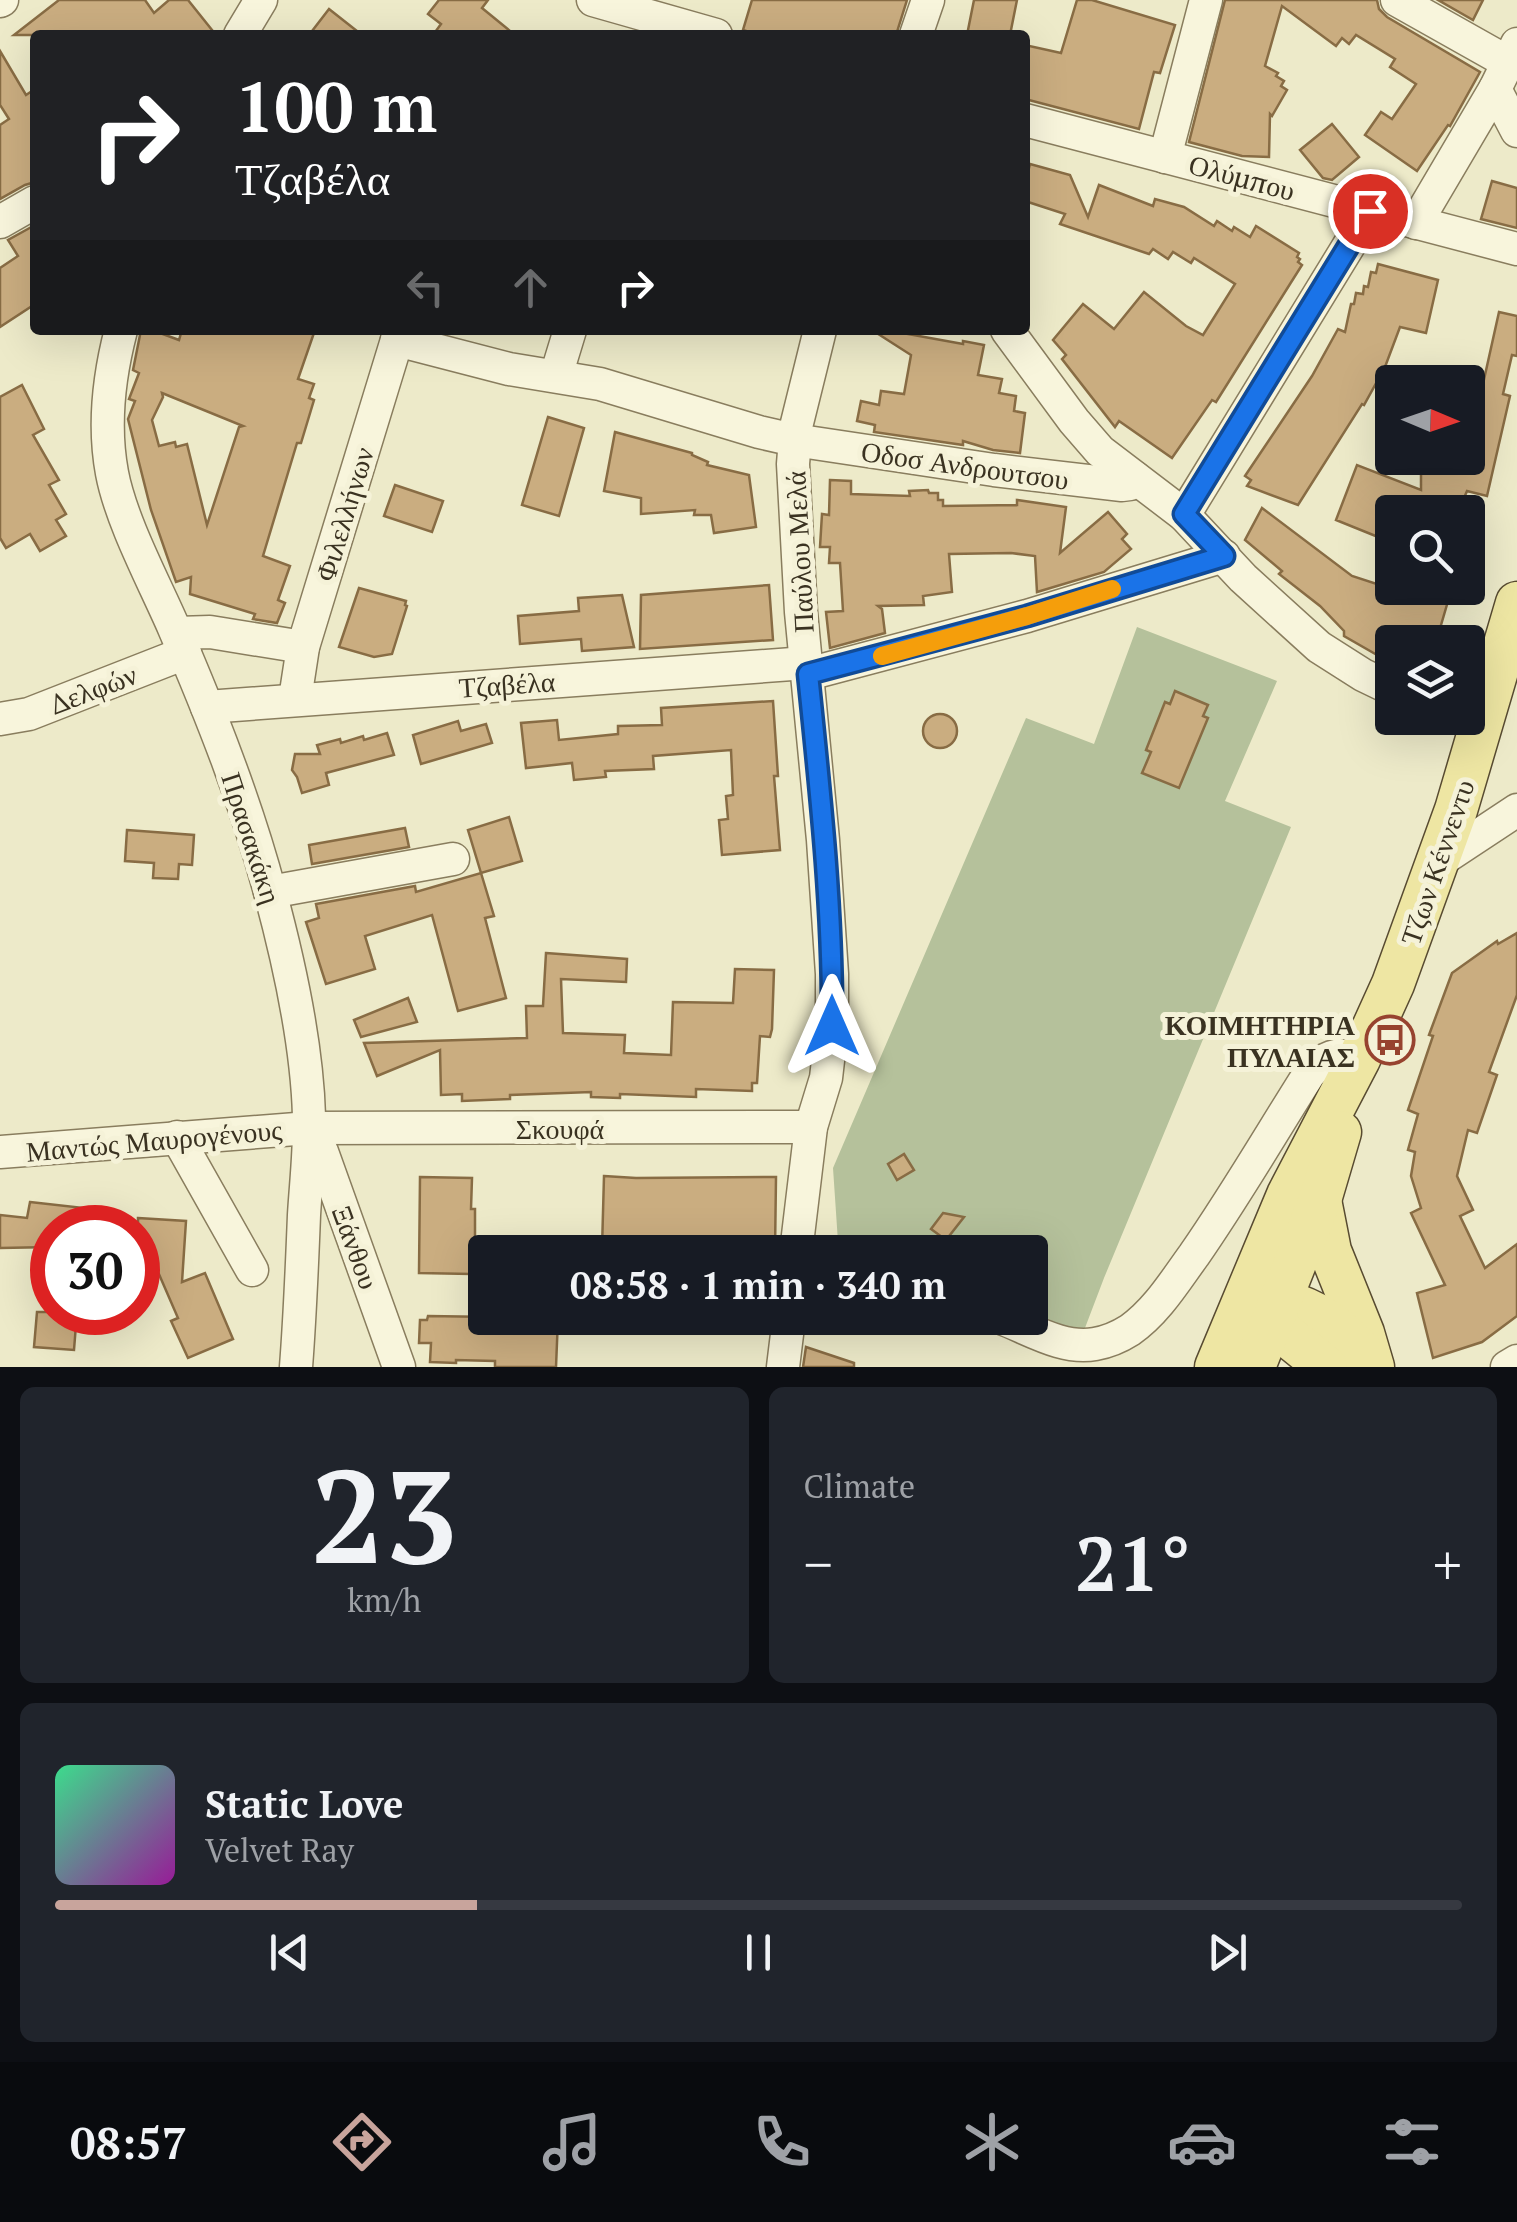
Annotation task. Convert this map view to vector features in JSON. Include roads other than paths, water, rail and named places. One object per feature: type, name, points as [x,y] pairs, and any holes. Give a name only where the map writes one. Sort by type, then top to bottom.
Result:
[{"type":"main road","name":"Τζων Κέννεντυ","points":[[1485,692],[1517,603]]},
{"type":"main road","name":"Τζων Κέννεντυ","points":[[1254,1367],[1261,1304],[1288,1194],[1359,1059],[1392,984],[1440,861],[1471,735]]},
{"type":"main road","name":"Τζων Κέννεντυ","points":[[1216,1367],[1261,1304],[1320,1200],[1359,1059]]},
{"type":"main road","points":[[1320,1200],[1330,1251],[1364,1333],[1373,1366]]},
{"type":"main road","points":[[1261,1304],[1298,1304],[1325,1320],[1373,1366]]},
{"type":"main road","points":[[1261,1304],[1326,1367]]},
{"type":"main road","points":[[1279,1367],[1311,1367]]},
{"type":"street","points":[[243,30],[261,0]]},
{"type":"street","points":[[593,0],[702,30]]},
{"type":"street","points":[[918,30],[928,0]]},
{"type":"street","points":[[1397,0],[1507,65]]},
{"type":"street","points":[[1165,157],[1195,3]]},
{"type":"street","points":[[1507,65],[1517,130]]},
{"type":"street","points":[[1416,223],[1507,65]]},
{"type":"street","name":"Ολύμπου","points":[[1030,121],[1517,248]]},
{"type":"street","points":[[0,222],[30,205]]},
{"type":"street","points":[[1184,514],[1370,211]]},
{"type":"street","name":"Πρασακάκη","points":[[120,335],[108,410],[112,475],[208,708],[246,814],[270,892],[298,1018],[309,1128],[296,1367]]},
{"type":"street","name":"Οδοσ Ανδρουτσου","points":[[398,335],[509,369],[600,384],[794,440],[1072,481],[1122,485],[1135,478]]},
{"type":"street","name":"Φιλελλήνων","points":[[295,700],[303,646],[398,335]]},
{"type":"street","points":[[556,376],[568,335]]},
{"type":"street","name":"Παύλου Μελά","points":[[798,1235],[810,1127],[826,1078],[832,1026],[824,840],[792,464],[819,335]]},
{"type":"street","points":[[1011,335],[1092,442],[1184,514],[1243,578],[1319,647],[1375,681]]},
{"type":"street","name":"Τζαβέλα","points":[[208,708],[807,669],[1027,616],[1224,556]]},
{"type":"street","points":[[181,643],[210,632],[303,646]]},
{"type":"street","name":"Δελφών","points":[[0,719],[29,714],[181,643]]},
{"type":"street","points":[[1440,861],[1517,810]]},
{"type":"street","points":[[270,892],[453,859]]},
{"type":"street","points":[[1043,1335],[1080,1346],[1112,1340],[1130,1330],[1176,1280],[1230,1202],[1309,1074],[1321,1060],[1334,1055],[1359,1059]]},
{"type":"street","name":"Σκουφά","points":[[309,1128],[810,1127]]},
{"type":"street","name":"Μαντώς Μαυρογένους","points":[[5,1147],[309,1128]]},
{"type":"street","name":"Ξάνθου","points":[[309,1128],[322,1152],[399,1367]]},
{"type":"street","points":[[177,1137],[252,1270]]},
{"type":"street","points":[[783,1367],[787,1335]]},
{"type":"place","name":"ΚΟΙΜΗΤΗΡΙΑ ΠΥΛΑΙΑΣ","points":[[1390,1040]]}]
